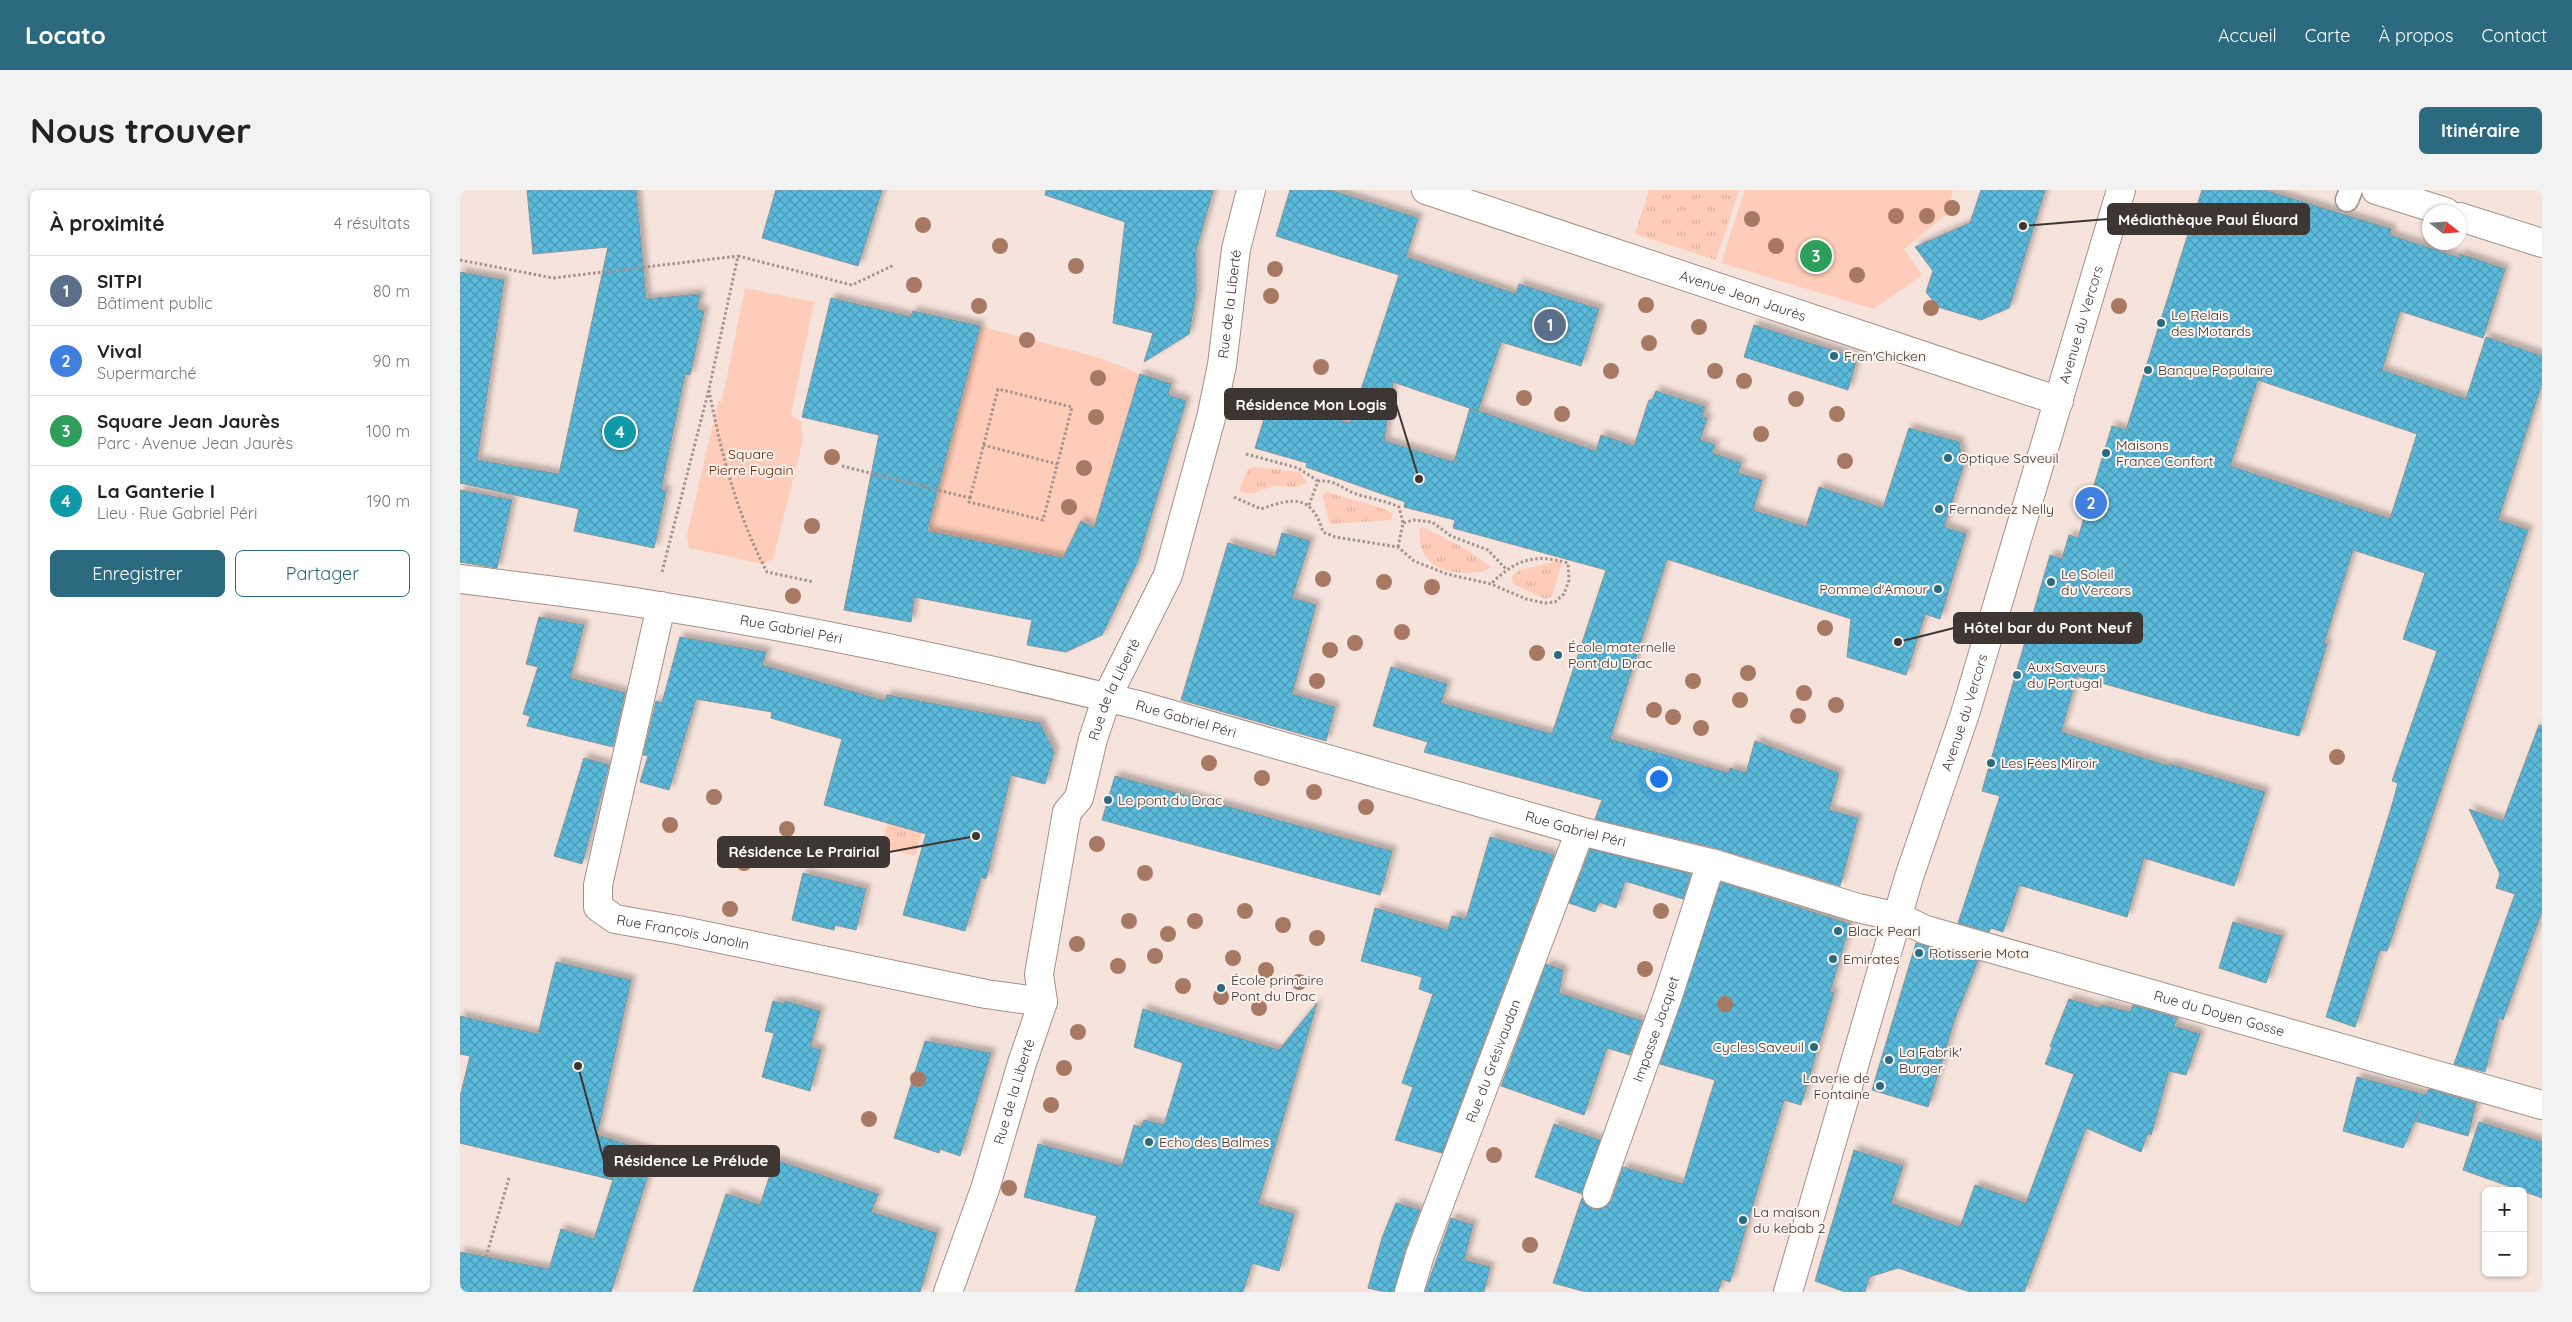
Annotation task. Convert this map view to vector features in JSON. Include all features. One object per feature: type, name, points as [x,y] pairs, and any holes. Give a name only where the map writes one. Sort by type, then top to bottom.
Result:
[{"type":"street","name":"Rue de la Liberté","points":[[948,1292],[985,1189],[1022,1063],[1043,1002],[1039,974],[1066,812],[1079,798],[1093,739],[1108,698],[1156,602],[1170,567],[1211,418],[1222,365],[1236,249],[1252,190]]},
{"type":"street","name":"Avenue Jean Jaurès","points":[[1426,190],[2059,401]]},
{"type":"street","name":"Avenue du Vercors","points":[[1788,1292],[1909,877],[1966,714],[2121,190]]},
{"type":"street","points":[[2376,190],[2424,205]]},
{"type":"street","points":[[2467,219],[2542,243]]},
{"type":"street","name":"Rue Gabriel Péri","points":[[460,580],[653,605],[802,632],[1108,698],[1580,831],[1711,863],[1858,908],[1898,917]]},
{"type":"street","name":"Rue François Janolin","points":[[653,605],[598,885],[598,907],[615,919],[678,930],[986,994],[1043,1002]]},
{"type":"street","name":"Rue du Grésivaudan","points":[[1409,1292],[1423,1245],[1580,831]]},
{"type":"street","name":"Impasse Jacquet","points":[[1597,1194],[1668,996],[1711,863]]},
{"type":"street","name":"Rue du Doyen Gosse","points":[[1898,917],[1935,933],[2542,1105]]},
{"type":"street","name":"Rue de la Liberté","points":[[963,1292],[985,1189]]},
{"type":"path","points":[[653,605],[708,389],[738,256]]},
{"type":"path","points":[[460,260],[553,278],[738,256],[852,284],[894,265]]},
{"type":"path","points":[[998,388],[1072,407],[1057,464],[1043,520],[969,502],[998,388]]},
{"type":"path","points":[[708,389],[721,450],[740,510],[763,564],[768,572],[814,582]]},
{"type":"path","points":[[983,445],[1057,464]]},
{"type":"path","points":[[1246,454],[1298,468],[1318,481],[1332,480],[1356,494],[1384,500],[1399,507],[1403,523],[1398,547]]},
{"type":"path","points":[[842,466],[970,498]]},
{"type":"path","points":[[1309,505],[1318,481]]},
{"type":"path","points":[[1234,497],[1261,509],[1294,501],[1309,505],[1317,514],[1323,532],[1335,537],[1398,547],[1414,561],[1447,574],[1491,584],[1526,599],[1545,604],[1555,602],[1564,594],[1569,580],[1568,563],[1554,559],[1518,562],[1506,569],[1491,584]]},
{"type":"path","points":[[1403,523],[1414,520],[1432,522],[1451,536],[1488,550],[1506,569]]},
{"type":"path","points":[[486,1256],[509,1178]]},
{"type":"green space","points":[[1649,190],[1739,190],[1716,260],[1635,234]]},
{"type":"green space","points":[[1745,190],[1953,190],[1947,214],[1904,249],[1922,275],[1874,309],[1721,263]]},
{"type":"green space","name":"Square Pierre Fugain","points":[[745,288],[814,302],[791,415],[801,422],[803,440],[773,559],[763,564],[689,548],[687,535],[718,402],[722,401]]},
{"type":"green space","points":[[980,326],[1100,358],[1140,374],[1123,429],[1172,444],[1166,468],[1140,461],[1097,520],[1081,522],[1058,566],[1046,555],[928,531]]},
{"type":"green space","points":[[1255,467],[1300,472],[1307,483],[1296,487],[1276,486],[1252,493],[1239,491],[1248,469]]},
{"type":"green space","points":[[1328,492],[1388,511],[1393,514],[1391,520],[1330,524],[1322,495]]},
{"type":"green space","points":[[1423,527],[1464,548],[1491,567],[1466,573],[1447,571],[1431,563],[1426,557],[1421,544],[1419,530]]},
{"type":"green space","points":[[1558,561],[1562,563],[1552,596],[1546,599],[1513,584],[1512,576],[1520,570]]},
{"type":"green space","points":[[895,795],[923,828],[915,856],[881,847]]},
{"type":"building","points":[[527,190],[636,190],[646,299],[700,294],[697,309],[704,311],[690,375],[685,374],[661,489],[666,491],[654,548],[574,531],[579,509],[460,483],[460,272],[504,280],[477,460],[559,474],[608,247],[533,254]]},
{"type":"building","points":[[776,190],[882,190],[858,266],[762,238]]},
{"type":"building","points":[[1046,190],[1213,190],[1196,251],[1196,294],[1189,334],[1144,362],[1153,333],[1113,323],[1125,222],[1045,195]]},
{"type":"building","points":[[1290,190],[1330,190],[1418,218],[1406,257],[1516,294],[1519,284],[1599,309],[1581,366],[1501,342],[1478,411],[1596,451],[1601,435],[1634,446],[1649,400],[1652,400],[1656,391],[1705,407],[1702,417],[1707,418],[1700,440],[1715,445],[1712,453],[1741,463],[1738,473],[1762,480],[1753,510],[1806,527],[1819,487],[1883,508],[1909,428],[1959,442],[1963,467],[1944,527],[1966,534],[1940,619],[1925,614],[1906,675],[1847,657],[1851,619],[1667,559],[1610,739],[1728,773],[1730,768],[1746,773],[1755,741],[1839,773],[1829,810],[1858,818],[1840,886],[1715,848],[1595,819],[1602,800],[1424,752],[1428,742],[1373,726],[1391,667],[1447,684],[1441,703],[1552,734],[1606,570],[1453,528],[1455,520],[1404,507],[1405,502],[1306,467],[1307,463],[1255,448],[1270,400],[1350,423],[1399,275],[1276,236]],"holes":[[[1393,382],[1470,408],[1454,462],[1384,441]]]},
{"type":"building","points":[[1981,190],[2045,190],[2009,308],[1981,320],[1938,307],[1926,292],[1933,271],[1915,247],[1970,223]]},
{"type":"building","points":[[2202,190],[2264,190],[2391,229],[2390,235],[2422,246],[2422,250],[2436,250],[2460,258],[2460,254],[2505,269],[2483,338],[2400,311],[2382,370],[2466,399],[2486,337],[2542,356],[2542,383],[2498,520],[2528,530],[2387,951],[2380,950],[2355,1027],[2326,1017],[2392,805],[2398,783],[2392,781],[2437,651],[2403,639],[2425,573],[2353,550],[2324,643],[2327,644],[2299,736],[2207,713],[2077,676],[2061,732],[2169,766],[2170,764],[2265,792],[2234,886],[2144,858],[2127,917],[2019,885],[2003,932],[1991,928],[1989,932],[1958,923],[2000,796],[1982,791],[2050,555],[2062,559],[2069,535],[2078,538],[2112,426],[2126,430]],"holes":[[[2258,380],[2417,434],[2390,519],[2230,466]]]},
{"type":"building","points":[[831,298],[911,317],[913,311],[980,326],[927,531],[1063,558],[1081,521],[1094,528],[1140,374],[1171,384],[1168,395],[1186,401],[1137,563],[1102,635],[1066,652],[1027,645],[1032,620],[914,597],[911,622],[844,610],[879,435],[802,417]]},
{"type":"building","points":[[1754,325],[1857,358],[1848,390],[1744,357]]},
{"type":"building","points":[[460,490],[512,500],[497,568],[460,562]]},
{"type":"building","points":[[1282,533],[1310,541],[1292,598],[1316,605],[1292,694],[1335,707],[1326,741],[1181,700],[1228,543],[1275,557]]},
{"type":"building","points":[[539,617],[584,625],[570,678],[625,693],[613,747],[527,726],[530,716],[523,714],[538,667],[526,664]]},
{"type":"building","points":[[680,637],[766,652],[762,665],[885,701],[887,695],[1040,723],[1054,752],[1045,784],[1011,775],[986,879],[981,877],[965,931],[903,915],[926,834],[824,805],[842,739],[771,718],[772,712],[696,699],[669,790],[640,782],[648,756],[643,755],[656,701],[662,703]]},
{"type":"building","points":[[2539,725],[2542,726],[2542,911],[2503,1020],[2499,1018],[2485,1072],[2454,1064],[2515,894],[2496,888],[2500,874],[2469,809],[2503,821]]},
{"type":"building","points":[[584,758],[609,765],[582,864],[554,856]]},
{"type":"building","points":[[1115,776],[1392,851],[1380,895],[1102,820]]},
{"type":"building","points":[[1490,837],[1554,855],[1442,1153],[1395,1140],[1413,1087],[1402,1083],[1433,994],[1419,989],[1422,977],[1361,961],[1375,908],[1448,930],[1452,916],[1466,919]]},
{"type":"building","points":[[1590,849],[1691,874],[1683,899],[1625,881],[1616,908],[1599,902],[1595,912],[1569,903]]},
{"type":"building","points":[[803,873],[866,889],[856,930],[835,925],[834,930],[792,920]]},
{"type":"building","points":[[1721,882],[1850,924],[1830,992],[1834,993],[1801,1105],[1784,1100],[1730,1282],[1722,1279],[1718,1292],[1586,1292],[1553,1283],[1582,1198],[1585,1204],[1592,1209],[1607,1206],[1612,1199],[1623,1167],[1683,1184],[1715,1080],[1660,1064]]},
{"type":"building","points":[[2233,922],[2282,936],[2266,983],[2219,968]]},
{"type":"building","points":[[1916,943],[1978,961],[1954,1021],[1928,1107],[1872,1090]]},
{"type":"building","points":[[556,962],[631,980],[597,1135],[655,1153],[611,1292],[460,1292],[460,1252],[549,1269],[561,1229],[594,1239],[613,1180],[460,1143],[460,1097],[470,1056],[460,1054],[460,1016],[538,1034]]},
{"type":"building","points":[[1546,964],[1563,970],[1559,993],[1642,1021],[1630,1055],[1607,1048],[1584,1115],[1501,1086]]},
{"type":"building","points":[[2069,999],[2100,1008],[2101,1005],[2130,1012],[2133,1005],[2177,1018],[2174,1026],[2200,1034],[2186,1075],[2169,1071],[2151,1135],[2147,1134],[2141,1152],[2086,1128],[2024,1292],[1970,1292],[1898,1268],[1869,1277],[1865,1292],[1845,1292],[1815,1281],[1854,1150],[1903,1166],[1891,1203],[1960,1227],[1975,1185],[2026,1203],[2074,1074],[2045,1064],[2052,1047],[2050,1046]]},
{"type":"building","points":[[773,1001],[784,1004],[785,1001],[820,1011],[810,1047],[821,1050],[810,1091],[762,1077],[774,1033],[765,1031]]},
{"type":"building","points":[[1317,1003],[1258,1204],[1294,1214],[1279,1271],[1252,1263],[1243,1292],[1075,1292],[1097,1216],[1024,1197],[1038,1144],[1122,1166],[1134,1125],[1141,1127],[1144,1120],[1164,1125],[1183,1063],[1134,1047],[1143,1009],[1279,1050]]},
{"type":"building","points":[[925,1041],[991,1053],[960,1156],[940,1149],[939,1153],[894,1138]]},
{"type":"building","points":[[2357,1077],[2426,1095],[2429,1089],[2476,1103],[2468,1136],[2415,1121],[2421,1107],[2403,1148],[2343,1131]]},
{"type":"building","points":[[2479,1122],[2542,1142],[2542,1198],[2527,1193],[2527,1187],[2511,1187],[2463,1170]]},
{"type":"building","points":[[1554,1124],[1600,1140],[1582,1194],[1535,1177]]},
{"type":"building","points":[[775,1160],[878,1194],[871,1212],[937,1233],[920,1292],[693,1292],[726,1194],[760,1205]]},
{"type":"building","points":[[1396,1203],[1420,1210],[1405,1250],[1394,1292],[1385,1292],[1368,1288],[1382,1238]]},
{"type":"building","points":[[1451,1218],[1473,1225],[1464,1260],[1490,1267],[1484,1292],[1425,1292]]},
{"type":"place","name":"Médiathèque Paul Éluard","points":[[2023,226]]},
{"type":"place","name":"Square Jean Jaurès","points":[[1816,256]]},
{"type":"place","name":"Le Relais des Motards","points":[[2161,323]]},
{"type":"place","name":"SITPI","points":[[1550,325]]},
{"type":"place","name":"Fren'Chicken","points":[[1834,356]]},
{"type":"place","name":"Banque Populaire","points":[[2148,370]]},
{"type":"place","name":"La Ganterie I","points":[[620,432]]},
{"type":"place","name":"Maisons France Confort","points":[[2106,453]]},
{"type":"place","name":"Optique Saveuil","points":[[1948,458]]},
{"type":"place","name":"Résidence Mon Logis","points":[[1419,479]]},
{"type":"place","name":"Vival","points":[[2091,503]]},
{"type":"place","name":"Fernandez Nelly","points":[[1939,509]]},
{"type":"place","name":"Le Soleil du Vercors","points":[[2051,582]]},
{"type":"place","name":"Pomme d'Amour","points":[[1938,589]]},
{"type":"place","name":"Hôtel bar du Pont Neuf","points":[[1898,642]]},
{"type":"place","name":"École maternelle Pont du Drac","points":[[1558,655]]},
{"type":"place","name":"Aux Saveurs du Portugal","points":[[2017,675]]},
{"type":"place","name":"Les Fées Miroir","points":[[1991,763]]},
{"type":"place","name":"Le pont du Drac","points":[[1108,800]]},
{"type":"place","name":"Résidence Le Prairial","points":[[976,836]]},
{"type":"place","name":"Black Pearl","points":[[1838,931]]},
{"type":"place","name":"Rotisserie Mota","points":[[1919,953]]},
{"type":"place","name":"Emirates","points":[[1833,959]]},
{"type":"place","name":"École primaire Pont du Drac","points":[[1221,988]]},
{"type":"place","name":"Cycles Saveuil","points":[[1814,1047]]},
{"type":"place","name":"La Fabrik' Burger","points":[[1889,1060]]},
{"type":"place","name":"Résidence Le Prélude","points":[[578,1066]]},
{"type":"place","name":"Laverie de Fontaine","points":[[1880,1086]]},
{"type":"place","name":"Echo des Balmes","points":[[1149,1142]]},
{"type":"place","name":"La maison du kebab 2","points":[[1743,1220]]}]
